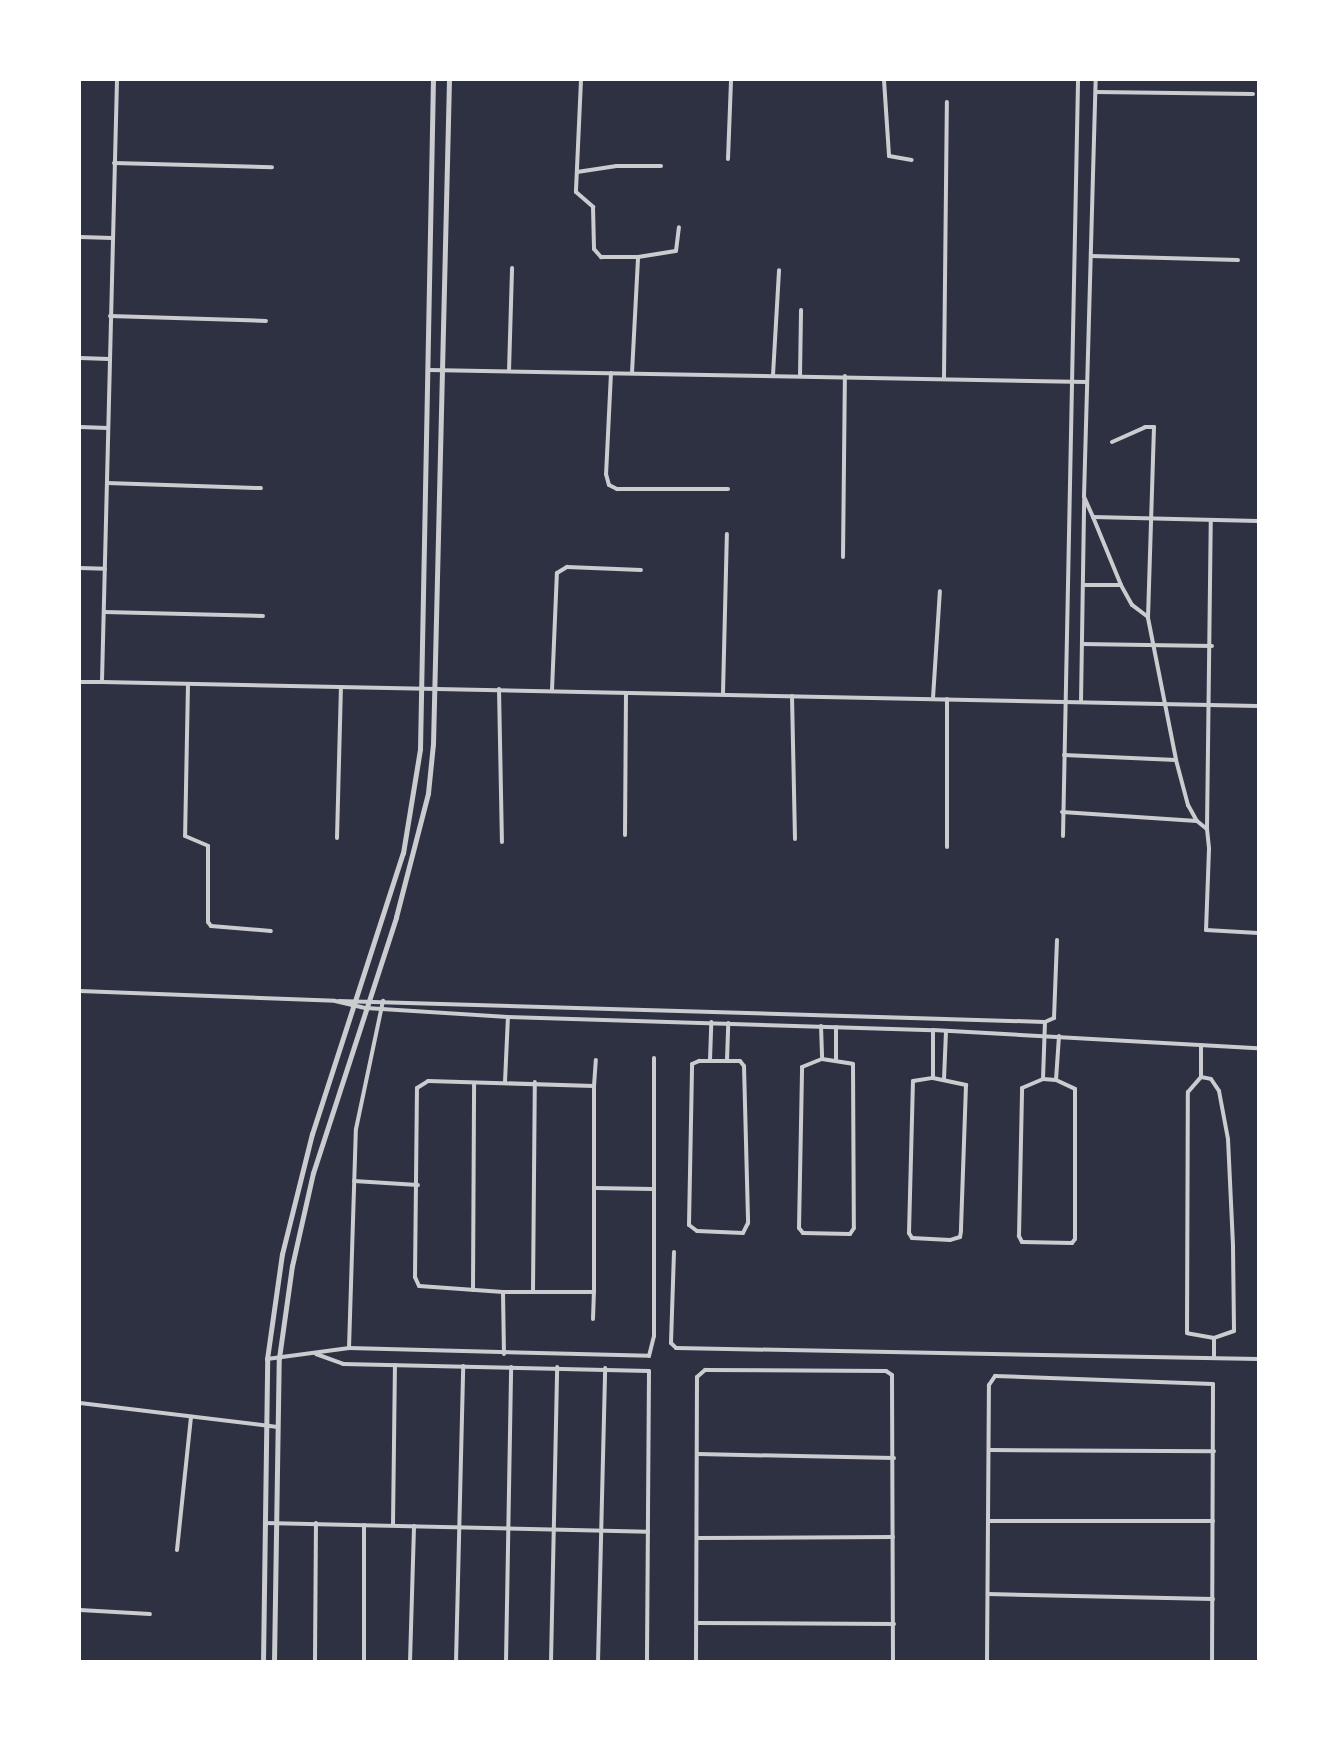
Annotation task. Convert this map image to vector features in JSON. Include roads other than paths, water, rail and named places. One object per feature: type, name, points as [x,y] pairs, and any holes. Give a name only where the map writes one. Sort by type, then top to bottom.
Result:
[{"type":"street","points":[[102,682],[117,80]]},
{"type":"street","points":[[263,1662],[267,1359],[282,1254],[297,1186],[352,999],[379,932],[405,843],[420,749],[433,80]]},
{"type":"street","points":[[274,1662],[279,1358],[301,1215],[417,846],[426,804],[433,744],[432,688],[439,370],[449,80]]},
{"type":"street","points":[[581,80],[576,192],[593,207],[596,254],[638,257],[676,251],[679,226]]},
{"type":"street","points":[[728,159],[731,80]]},
{"type":"street","points":[[884,80],[889,156],[912,160]]},
{"type":"street","points":[[1063,837],[1078,80]]},
{"type":"street","points":[[1081,702],[1084,497],[1096,80]]},
{"type":"street","points":[[1096,92],[1252,94]]},
{"type":"street","points":[[944,377],[947,102]]},
{"type":"street","points":[[114,163],[272,167]]},
{"type":"street","points":[[577,172],[617,166],[661,166]]},
{"type":"street","points":[[80,237],[112,238]]},
{"type":"street","points":[[1091,256],[1238,260]]},
{"type":"street","points":[[632,373],[638,257]]},
{"type":"street","points":[[509,371],[512,268]]},
{"type":"street","points":[[773,375],[780,270]]},
{"type":"street","points":[[800,376],[801,310]]},
{"type":"street","points":[[110,316],[266,321]]},
{"type":"street","points":[[80,358],[110,359]]},
{"type":"street","points":[[429,370],[944,377],[1087,382]]},
{"type":"street","points":[[611,373],[606,474],[609,485],[617,489],[728,489]]},
{"type":"street","points":[[843,557],[846,376]]},
{"type":"street","points":[[80,427],[108,428]]},
{"type":"street","points":[[1112,442],[1145,427],[1154,427],[1154,518],[1148,618],[1156,644],[1176,760],[1188,805],[1197,821],[1207,829]]},
{"type":"street","points":[[107,483],[261,488]]},
{"type":"street","points":[[1084,497],[1121,585],[1132,605],[1148,618]]},
{"type":"street","points":[[1093,517],[1258,521]]},
{"type":"street","points":[[1211,520],[1212,646],[1204,927],[1209,932],[1258,933]]},
{"type":"street","points":[[723,693],[727,534]]},
{"type":"street","points":[[552,690],[557,573],[567,567],[641,570]]},
{"type":"street","points":[[80,568],[105,569]]},
{"type":"street","points":[[1083,585],[1121,585]]},
{"type":"street","points":[[933,698],[940,591]]},
{"type":"street","points":[[104,612],[263,616]]},
{"type":"street","points":[[1082,644],[1212,646]]},
{"type":"street","points":[[80,682],[552,690],[626,694],[723,693],[1258,706]]},
{"type":"street","points":[[188,684],[185,836],[207,846],[208,922],[211,926],[271,931]]},
{"type":"street","points":[[337,838],[341,687]]},
{"type":"street","points":[[499,689],[502,842]]},
{"type":"street","points":[[625,835],[626,694]]},
{"type":"street","points":[[792,696],[795,839]]},
{"type":"street","points":[[946,699],[947,847]]},
{"type":"street","points":[[1064,755],[1176,760]]},
{"type":"street","points":[[1062,812],[1197,821]]},
{"type":"street","points":[[80,991],[335,1001],[352,999],[1045,1022],[1053,1018],[1057,940]]},
{"type":"street","points":[[335,1001],[350,1007],[382,1010],[508,1017],[946,1030],[1258,1048]]},
{"type":"street","points":[[349,1348],[354,1181],[359,1104],[383,1001]]},
{"type":"street","points":[[505,1082],[508,1017]]},
{"type":"street","points":[[710,1060],[711,1022]]},
{"type":"street","points":[[1043,1079],[1045,1022]]},
{"type":"street","points":[[727,1060],[728,1023]]},
{"type":"street","points":[[821,1026],[822,1059]]},
{"type":"street","points":[[836,1027],[836,1059]]},
{"type":"street","points":[[933,1030],[933,1078]]},
{"type":"street","points":[[944,1079],[946,1030]]},
{"type":"street","points":[[1056,1080],[1059,1036]]},
{"type":"street","points":[[1202,1045],[1202,1077],[1188,1092],[1188,1333],[1214,1338],[1227,1337],[1234,1331],[1229,1161],[1218,1091],[1211,1079],[1202,1077]]},
{"type":"street","points":[[267,1359],[349,1348],[504,1354],[649,1356],[654,1336],[652,1189],[654,1058]]},
{"type":"street","points":[[822,1059],[836,1059],[853,1064],[854,1228],[850,1234],[802,1233],[799,1228],[802,1067],[822,1059]]},
{"type":"street","points":[[593,1318],[596,1060]]},
{"type":"street","points":[[710,1060],[740,1061],[744,1066],[748,1223],[743,1233],[697,1231],[689,1225],[692,1064],[710,1060]]},
{"type":"street","points":[[933,1078],[966,1085],[961,1230],[960,1237],[950,1240],[924,1240],[909,1233],[913,1081],[933,1078]]},
{"type":"street","points":[[1043,1079],[1056,1080],[1075,1089],[1075,1239],[1071,1243],[1022,1242],[1018,1229],[1022,1088],[1043,1079]]},
{"type":"street","points":[[594,1086],[534,1082],[428,1081],[417,1088],[418,1185],[415,1276],[419,1286],[503,1292],[594,1292]]},
{"type":"street","points":[[533,1291],[534,1082]]},
{"type":"street","points":[[473,1290],[474,1083]]},
{"type":"street","points":[[354,1181],[418,1185]]},
{"type":"street","points":[[596,1188],[652,1189]]},
{"type":"street","points":[[674,1251],[672,1343],[676,1348],[1258,1359]]},
{"type":"street","points":[[503,1292],[504,1354]]},
{"type":"street","points":[[1214,1338],[1214,1358]]},
{"type":"street","points":[[315,1354],[342,1364],[605,1368],[649,1371],[647,1662]]},
{"type":"street","points":[[393,1525],[395,1365]]},
{"type":"street","points":[[456,1662],[463,1366]]},
{"type":"street","points":[[506,1662],[511,1366]]},
{"type":"street","points":[[551,1662],[557,1367]]},
{"type":"street","points":[[598,1662],[605,1368]]},
{"type":"street","points":[[696,1662],[699,1372],[886,1371],[894,1380],[893,1662]]},
{"type":"street","points":[[987,1662],[990,1449],[988,1385],[995,1376],[1208,1382],[1215,1391],[1212,1662]]},
{"type":"street","points":[[80,1403],[278,1427]]},
{"type":"street","points":[[177,1550],[191,1417]]},
{"type":"street","points":[[990,1449],[1214,1451]]},
{"type":"street","points":[[698,1454],[894,1458]]},
{"type":"street","points":[[989,1521],[1214,1521]]},
{"type":"street","points":[[265,1523],[648,1532]]},
{"type":"street","points":[[315,1662],[316,1523]]},
{"type":"street","points":[[364,1525],[364,1662]]},
{"type":"street","points":[[410,1662],[414,1526]]},
{"type":"street","points":[[697,1538],[893,1537]]},
{"type":"street","points":[[988,1594],[1213,1599]]},
{"type":"street","points":[[80,1610],[150,1614]]},
{"type":"street","points":[[696,1623],[894,1624]]}]
